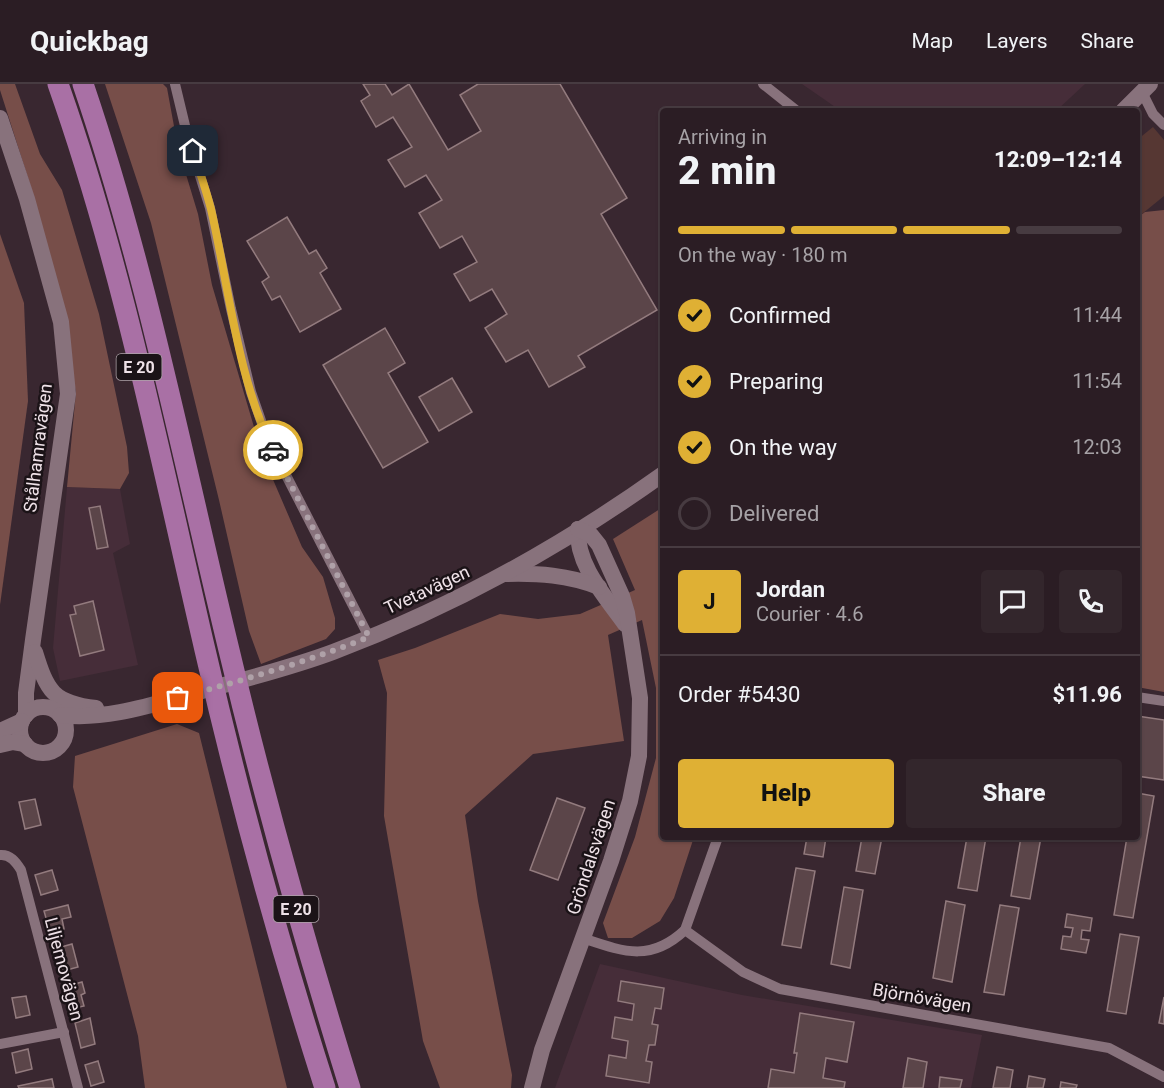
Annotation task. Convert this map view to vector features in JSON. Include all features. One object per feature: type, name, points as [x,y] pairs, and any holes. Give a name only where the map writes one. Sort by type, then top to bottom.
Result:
[{"type":"highway","name":"E 20","points":[[58,84],[108,244],[145,391],[225,735],[300,1010],[325,1088]]},
{"type":"highway","name":"E 20","points":[[83,84],[130,237],[168,384],[248,728],[308,950],[350,1088]]},
{"type":"main road","points":[[1126,108],[1146,88]]},
{"type":"main road","name":"Stålhamravägen","points":[[1,124],[27,199],[61,322],[68,394],[24,718]]},
{"type":"main road","name":"Tvetavägen","points":[[53,712],[74,717],[120,712],[267,673],[331,652],[408,621],[504,574],[660,476]]},
{"type":"main road","name":"Gröndalsvägen","points":[[532,1088],[542,1050],[585,939],[630,801],[639,756],[640,698],[629,630],[622,596],[599,546],[591,535],[578,529],[581,555],[598,587],[629,630]]},
{"type":"main road","points":[[504,574],[533,573],[563,576],[598,587]]},
{"type":"main road","name":"Stålhamravägen","points":[[32,654],[40,697],[53,712]]},
{"type":"main road","name":"Stålhamravägen","points":[[32,654],[47,683],[61,699],[79,706],[120,712]]},
{"type":"main road","points":[[0,732],[24,718],[33,709],[53,712],[65,725],[65,736],[58,746],[47,752],[35,751],[25,744],[13,742],[0,745]]},
{"type":"main road","name":"Tvetavägen","points":[[65,736],[120,712]]},
{"type":"main road","points":[[24,718],[20,730],[25,744]]},
{"type":"street","points":[[175,84],[187,134],[210,208],[248,380],[267,438],[369,637]]},
{"type":"street","points":[[763,84],[793,108]]},
{"type":"street","points":[[1146,88],[1153,114],[1164,125]]},
{"type":"street","points":[[1140,698],[1164,702]]},
{"type":"street","points":[[585,939],[619,950],[638,953],[651,951],[675,939],[685,930],[717,840]]},
{"type":"street","name":"Liljemovägen","points":[[0,855],[15,860],[21,870],[78,1088]]},
{"type":"street","name":"Björnövägen","points":[[685,930],[743,972],[780,990],[1109,1048],[1164,1077]]},
{"type":"street","points":[[0,1044],[64,1032]]},
{"type":"shaded area","points":[[0,84],[15,84],[40,154],[62,190],[99,314],[127,447],[129,473],[120,489],[67,487],[76,392],[34,197]]},
{"type":"shaded area","points":[[105,84],[163,84],[167,88],[178,148],[198,214],[212,285],[262,454],[302,547],[323,577],[335,618],[335,629],[326,639],[261,664],[249,631],[151,223]]},
{"type":"shaded area","points":[[802,84],[1085,84],[1059,108],[837,108]]},
{"type":"shaded area","points":[[1153,127],[1164,140],[1164,196],[1140,216],[1140,138]]},
{"type":"shaded area","points":[[1164,210],[1164,692],[1140,688],[1140,216],[1145,212]]},
{"type":"shaded area","points":[[0,234],[24,303],[28,401],[0,605]]},
{"type":"shaded area","points":[[67,487],[120,489],[130,544],[113,553],[138,665],[60,681],[53,648]]},
{"type":"shaded area","points":[[660,509],[660,840],[693,840],[674,898],[660,921],[632,938],[608,938],[603,923],[635,837],[656,758],[656,688],[642,620],[608,635],[624,741],[533,754],[465,815],[478,901],[512,1075],[511,1088],[440,1088],[423,1041],[384,816],[387,693],[378,660],[415,648],[500,614],[538,619],[580,614],[635,590],[613,539]]},
{"type":"shaded area","points":[[177,724],[199,733],[287,1088],[145,1088],[138,1036],[73,787],[75,756]]},
{"type":"shaded area","points":[[600,964],[742,995],[982,1035],[971,1088],[555,1088]]},
{"type":"building","points":[[363,84],[385,84],[392,95],[409,84],[448,150],[481,131],[460,95],[478,84],[560,84],[627,198],[601,214],[657,310],[578,356],[585,367],[549,387],[528,350],[506,362],[485,328],[507,314],[492,289],[470,301],[454,274],[477,262],[462,236],[440,248],[419,213],[442,200],[426,175],[405,187],[388,160],[412,147],[393,117],[376,127],[361,101],[370,95]]},
{"type":"building","points":[[287,217],[309,254],[316,250],[327,268],[320,273],[341,309],[300,332],[280,296],[272,300],[262,282],[269,277],[247,241]]},
{"type":"building","points":[[385,328],[405,363],[388,373],[428,442],[383,468],[323,365]]},
{"type":"building","points":[[452,378],[472,412],[439,431],[419,397]]},
{"type":"building","points":[[100,506],[108,547],[97,549],[89,508]]},
{"type":"building","points":[[93,601],[104,650],[80,656],[70,615],[76,614],[74,606]]},
{"type":"building","points":[[1140,716],[1164,720],[1164,780],[1140,776]]},
{"type":"building","points":[[1140,794],[1154,796],[1133,918],[1114,915],[1126,840],[1140,840]]},
{"type":"building","points":[[557,798],[585,808],[558,880],[530,870]]},
{"type":"building","points":[[35,799],[41,825],[25,829],[19,802]]},
{"type":"building","points":[[806,840],[826,840],[823,857],[804,854]]},
{"type":"building","points":[[861,840],[881,840],[875,874],[856,871]]},
{"type":"building","points":[[966,840],[986,840],[977,891],[958,888]]},
{"type":"building","points":[[1020,840],[1040,840],[1030,899],[1011,896]]},
{"type":"building","points":[[796,868],[815,871],[801,948],[782,945]]},
{"type":"building","points":[[52,870],[58,890],[41,895],[35,875]]},
{"type":"building","points":[[844,887],[863,890],[850,968],[831,964]]},
{"type":"building","points":[[946,901],[965,905],[952,982],[933,978]]},
{"type":"building","points":[[68,905],[71,917],[62,919],[64,929],[50,932],[44,911]]},
{"type":"building","points":[[1000,905],[1019,908],[1004,995],[984,992]]},
{"type":"building","points":[[1067,914],[1092,918],[1090,931],[1082,930],[1081,939],[1089,940],[1086,953],[1061,949],[1063,936],[1071,937],[1073,928],[1065,927]]},
{"type":"building","points":[[1120,934],[1139,937],[1126,1014],[1107,1011]]},
{"type":"building","points":[[72,944],[78,967],[63,971],[61,962],[57,963],[54,949]]},
{"type":"building","points":[[621,981],[664,988],[661,1009],[655,1008],[652,1024],[658,1025],[655,1045],[649,1045],[646,1061],[652,1062],[649,1083],[606,1076],[609,1055],[626,1058],[628,1041],[612,1038],[615,1017],[632,1020],[634,1004],[618,1001]]},
{"type":"building","points":[[82,982],[85,993],[81,995],[84,1006],[70,1009],[64,987]]},
{"type":"building","points":[[26,996],[30,1015],[16,1018],[12,998]]},
{"type":"building","points":[[1164,997],[1164,1024],[1159,1023]]},
{"type":"building","points":[[800,1013],[854,1022],[847,1062],[826,1058],[823,1078],[845,1082],[844,1088],[768,1088],[771,1069],[794,1073],[797,1053],[794,1053]]},
{"type":"building","points":[[90,1018],[95,1044],[81,1048],[75,1023]]},
{"type":"building","points":[[28,1049],[32,1069],[16,1073],[12,1053]]},
{"type":"building","points":[[908,1058],[927,1062],[923,1088],[903,1088]]},
{"type":"building","points":[[98,1061],[104,1082],[91,1086],[85,1065]]},
{"type":"building","points":[[997,1067],[1013,1070],[1010,1088],[993,1088]]},
{"type":"building","points":[[1029,1076],[1045,1079],[1043,1088],[1027,1088]]},
{"type":"building","points":[[940,1077],[962,1080],[960,1088],[939,1088]]},
{"type":"building","points":[[52,1079],[54,1088],[19,1088],[18,1086]]},
{"type":"building","points":[[1061,1082],[1077,1085],[1076,1088],[1060,1088]]},
{"type":"way so far","points":[[178,698],[267,673],[369,637],[273,450]]},
{"type":"route","points":[[193,151],[210,208],[251,392],[273,450]]}]
